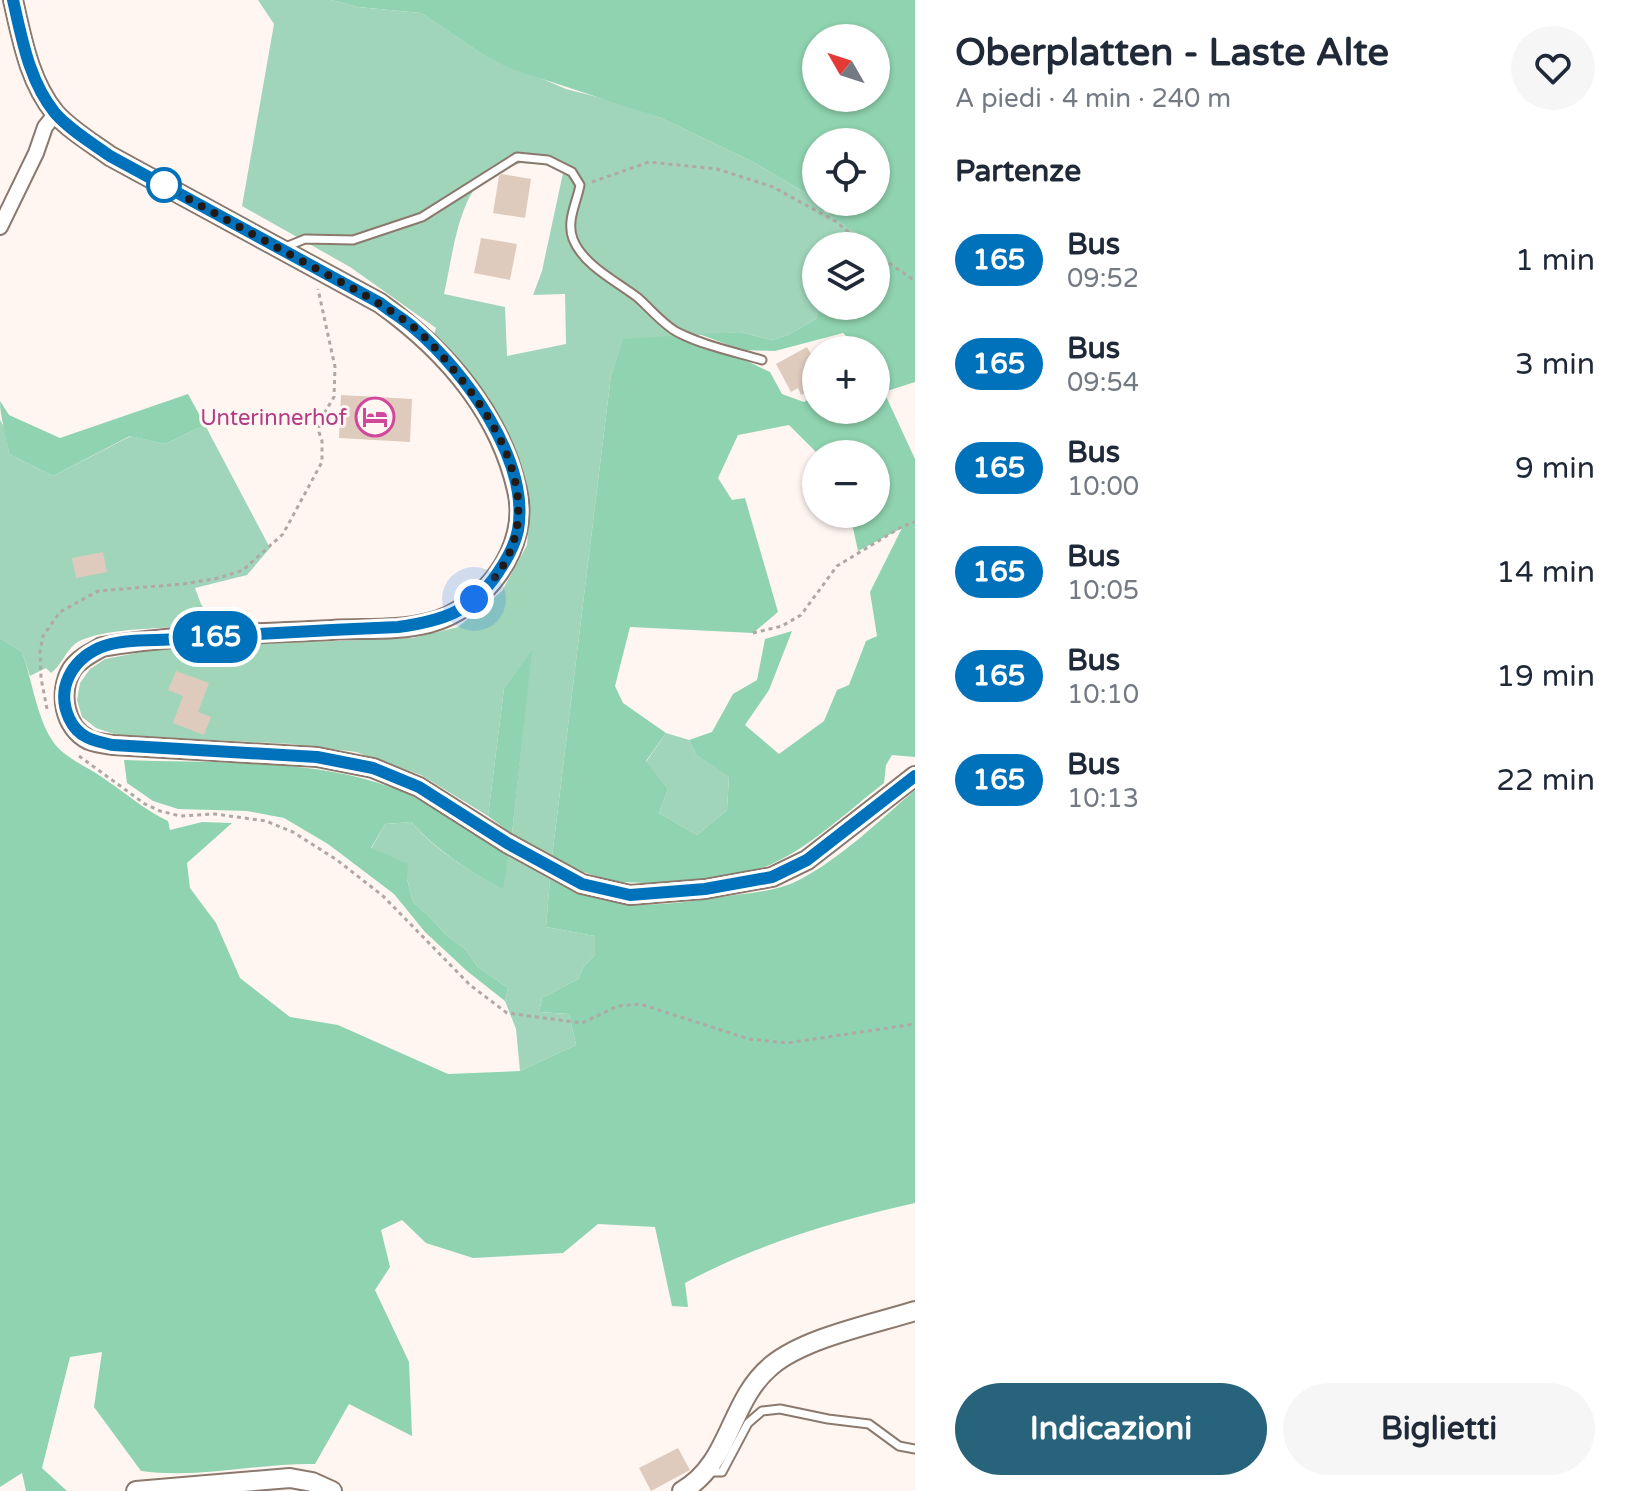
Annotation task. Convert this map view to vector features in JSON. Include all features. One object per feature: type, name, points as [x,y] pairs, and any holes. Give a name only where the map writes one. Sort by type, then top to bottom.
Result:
[{"type":"main road","points":[[13,0],[34,79],[56,113],[110,156],[380,303],[414,328],[443,357],[480,404],[511,464],[520,500],[518,531],[506,561],[487,588],[461,611],[429,623],[102,647],[83,658],[66,682],[64,706],[73,727],[89,740],[113,745],[317,757],[373,768],[419,787],[507,843],[582,884],[630,895],[705,889],[772,877],[807,860],[915,776]]},
{"type":"main road","points":[[682,1491],[708,1472],[745,1397],[770,1367],[801,1347],[915,1311]]},
{"type":"main road","points":[[136,1491],[290,1478],[312,1482],[332,1491]]},
{"type":"street","points":[[0,227],[36,153],[45,127],[56,113]]},
{"type":"lane","points":[[281,249],[305,239],[353,240],[422,217],[517,157],[548,160],[572,172],[580,185],[570,220],[573,239],[583,253],[677,333],[762,360]]},
{"type":"lane","points":[[708,1472],[722,1472],[748,1423],[762,1411],[780,1409],[869,1424],[899,1446],[915,1449]]},
{"type":"path","points":[[580,185],[649,162],[717,169],[773,187],[835,221],[849,232]]},
{"type":"path","points":[[890,264],[915,281]]},
{"type":"path","points":[[753,633],[782,626],[801,615],[837,566],[892,532],[915,522]]},
{"type":"green space","points":[[258,0],[331,0],[358,7],[421,13],[479,52],[566,89],[661,118],[753,162],[802,191],[802,216],[835,216],[855,232],[802,232],[802,320],[814,320],[788,335],[772,340],[740,332],[623,340],[611,375],[552,857],[512,834],[531,652],[504,688],[488,816],[421,775],[356,752],[292,744],[117,735],[96,728],[82,717],[77,700],[80,683],[90,669],[105,659],[163,648],[413,638],[458,627],[502,591],[527,545],[530,508],[522,468],[488,396],[434,334],[436,328],[350,267],[242,206],[274,24]],"holes":[[[521,163],[545,165],[563,173],[542,271],[533,295],[565,294],[566,344],[507,356],[505,307],[444,294],[457,232],[470,196],[479,185],[500,171]]]},
{"type":"green space","points":[[331,0],[915,0],[915,382],[890,390],[890,336],[846,336],[843,333],[802,336],[802,344],[775,351],[742,350],[699,334],[740,332],[772,340],[814,320],[890,320],[890,232],[854,232],[832,216],[890,216],[890,128],[802,128],[802,191],[753,162],[661,118],[509,68],[421,13],[358,7]]},
{"type":"green space","points":[[672,336],[747,361],[770,372],[782,394],[802,401],[802,424],[890,424],[890,405],[915,459],[915,757],[892,755],[886,765],[884,783],[817,836],[774,863],[741,873],[672,882],[630,883],[590,875],[552,857],[611,375],[623,339]],"holes":[[[789,425],[804,440],[890,440],[890,528],[853,528],[858,551],[902,528],[870,592],[877,636],[866,641],[849,685],[837,690],[824,721],[779,754],[745,725],[769,690],[792,631],[765,639],[757,680],[733,694],[712,732],[689,740],[696,755],[729,776],[727,810],[697,835],[659,813],[668,789],[646,761],[666,733],[623,703],[615,686],[630,627],[753,633],[778,612],[745,498],[732,500],[718,478],[738,435]]]},
{"type":"green space","points":[[188,394],[205,425],[165,444],[130,436],[53,476],[9,454],[0,401],[9,415],[60,438]]},
{"type":"green space","points":[[0,420],[6,430],[9,454],[53,476],[131,436],[165,444],[205,425],[270,548],[247,575],[195,588],[201,604],[217,626],[122,631],[87,638],[75,644],[51,673],[46,668],[30,676],[22,652],[0,638]]},
{"type":"green space","points":[[0,638],[22,652],[42,720],[52,740],[63,752],[168,821],[170,830],[202,822],[232,823],[187,863],[190,888],[216,923],[240,978],[290,1017],[338,1025],[448,1074],[520,1071],[576,1045],[569,1014],[539,1012],[542,998],[578,979],[584,966],[595,955],[595,936],[546,927],[550,879],[596,898],[638,904],[680,902],[773,889],[791,884],[830,861],[915,790],[915,1203],[797,1235],[712,1269],[685,1283],[688,1307],[672,1306],[655,1227],[598,1224],[563,1253],[473,1258],[426,1243],[402,1220],[381,1230],[390,1267],[375,1290],[409,1362],[412,1436],[349,1404],[315,1464],[184,1473],[141,1471],[94,1407],[102,1352],[70,1357],[42,1468],[67,1491],[26,1491],[22,1473],[0,1487]]},
{"type":"green space","points":[[532,650],[512,834],[488,816],[504,688]]},
{"type":"green space","points":[[666,733],[689,740],[696,755],[729,775],[727,810],[697,835],[659,813],[668,789],[646,762]]},
{"type":"green space","points":[[124,760],[272,765],[346,774],[414,797],[509,854],[503,889],[454,860],[411,822],[385,824],[371,848],[408,864],[407,879],[413,902],[465,949],[478,967],[508,988],[505,1001],[425,932],[394,894],[328,844],[284,818],[247,811],[178,809],[153,801],[127,783]]},
{"type":"green space","points":[[411,822],[454,860],[502,888],[509,854],[550,879],[546,927],[595,936],[595,955],[584,966],[578,979],[542,998],[539,1012],[569,1014],[576,1045],[520,1071],[516,1029],[505,1001],[508,988],[478,967],[465,949],[413,902],[407,879],[371,849],[385,824]]},
{"type":"building","points":[[499,176],[531,179],[525,218],[493,213]]},
{"type":"building","points":[[481,238],[517,244],[510,280],[474,273]]},
{"type":"building","points":[[802,350],[802,394],[798,388],[791,392],[776,364]]},
{"type":"building","points":[[341,395],[412,399],[410,442],[339,438]]},
{"type":"building","points":[[103,552],[107,572],[76,578],[72,558]]},
{"type":"building","points":[[176,671],[209,683],[198,712],[211,717],[204,735],[173,723],[183,696],[168,690]]},
{"type":"building","points":[[678,1448],[690,1470],[651,1491],[639,1468]]},
{"type":"bus line","name":"165","points":[[13,0],[34,79],[56,113],[110,156],[380,303],[414,328],[443,357],[480,404],[511,464],[520,500],[518,531],[506,561],[487,588],[461,611],[429,623],[398,627],[204,637],[102,647],[83,658],[66,682],[64,706],[73,727],[89,740],[113,745],[317,757],[373,768],[419,787],[507,843],[582,884],[630,895],[705,889],[772,877],[807,860],[915,776]]},
{"type":"place","name":"Unterinnerhof","points":[[375,417]]},
{"type":"route","points":[[164,185],[380,303],[414,328],[443,357],[480,404],[511,464],[520,500],[518,531],[506,561],[487,588],[474,599]]}]
